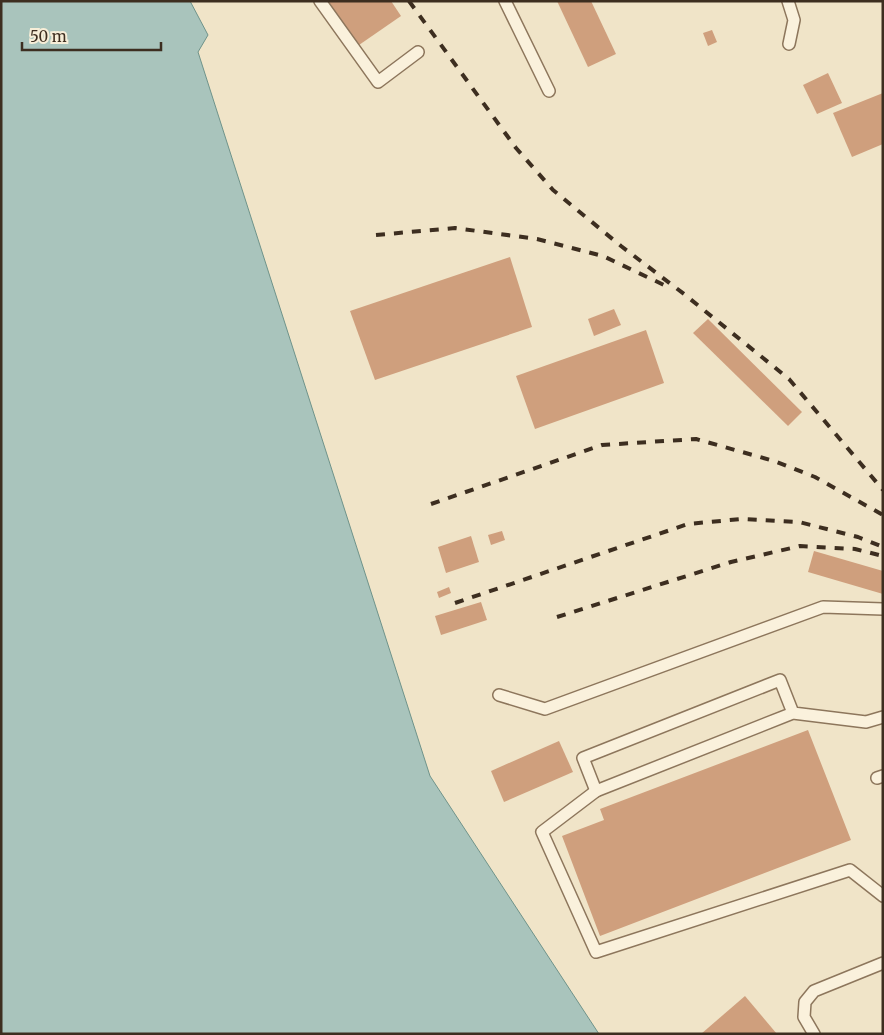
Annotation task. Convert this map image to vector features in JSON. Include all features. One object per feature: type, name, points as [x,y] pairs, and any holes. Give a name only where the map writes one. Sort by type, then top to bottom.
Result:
[{"type":"lane","points":[[320,1],[378,82],[418,52]]},
{"type":"lane","points":[[505,1],[549,91]]},
{"type":"lane","points":[[788,1],[794,20],[789,44]]},
{"type":"lane","points":[[499,695],[545,709],[823,607],[883,609]]},
{"type":"lane","points":[[596,790],[583,758],[780,680],[793,713]]},
{"type":"lane","points":[[883,717],[866,722],[793,713],[596,790],[542,832],[596,952],[850,870],[883,896]]},
{"type":"lane","points":[[814,1034],[804,1017],[806,1002],[814,991],[883,963]]},
{"type":"water","points":[[1,1],[190,1],[208,35],[198,52],[430,776],[599,1034],[1,1034]]},
{"type":"building","points":[[328,1],[391,1],[401,16],[359,45]]},
{"type":"building","points":[[557,1],[591,1],[616,54],[588,67]]},
{"type":"building","points":[[712,30],[717,42],[708,46],[703,33]]},
{"type":"building","points":[[828,73],[842,103],[817,114],[803,85]]},
{"type":"building","points":[[883,93],[883,144],[852,157],[833,113]]},
{"type":"building","points":[[510,257],[532,327],[375,380],[350,311]]},
{"type":"building","points":[[614,309],[621,325],[594,336],[588,319]]},
{"type":"building","points":[[708,319],[802,412],[788,426],[693,333]]},
{"type":"building","points":[[646,330],[664,383],[535,429],[516,376]]},
{"type":"building","points":[[502,531],[505,540],[491,545],[488,535]]},
{"type":"building","points":[[471,536],[479,562],[446,573],[438,547]]},
{"type":"building","points":[[814,551],[883,571],[883,594],[808,572]]},
{"type":"building","points":[[449,587],[451,593],[439,598],[437,592]]},
{"type":"building","points":[[481,602],[487,620],[441,635],[435,616]]},
{"type":"building","points":[[808,730],[851,840],[600,936],[562,836],[604,820],[600,809]]},
{"type":"building","points":[[559,741],[573,772],[504,802],[491,771]]},
{"type":"building","points":[[745,996],[777,1034],[701,1034]]},
{"type":"railway","points":[[409,1],[516,148],[553,190],[789,379],[883,490]]},
{"type":"railway","points":[[376,235],[455,228],[537,239],[603,256],[664,285]]},
{"type":"railway","points":[[431,504],[602,445],[696,439],[774,461],[815,477],[883,515]]},
{"type":"railway","points":[[455,603],[688,524],[741,519],[799,522],[858,537],[883,547]]},
{"type":"railway","points":[[557,617],[731,562],[800,546],[855,549],[883,556]]}]
